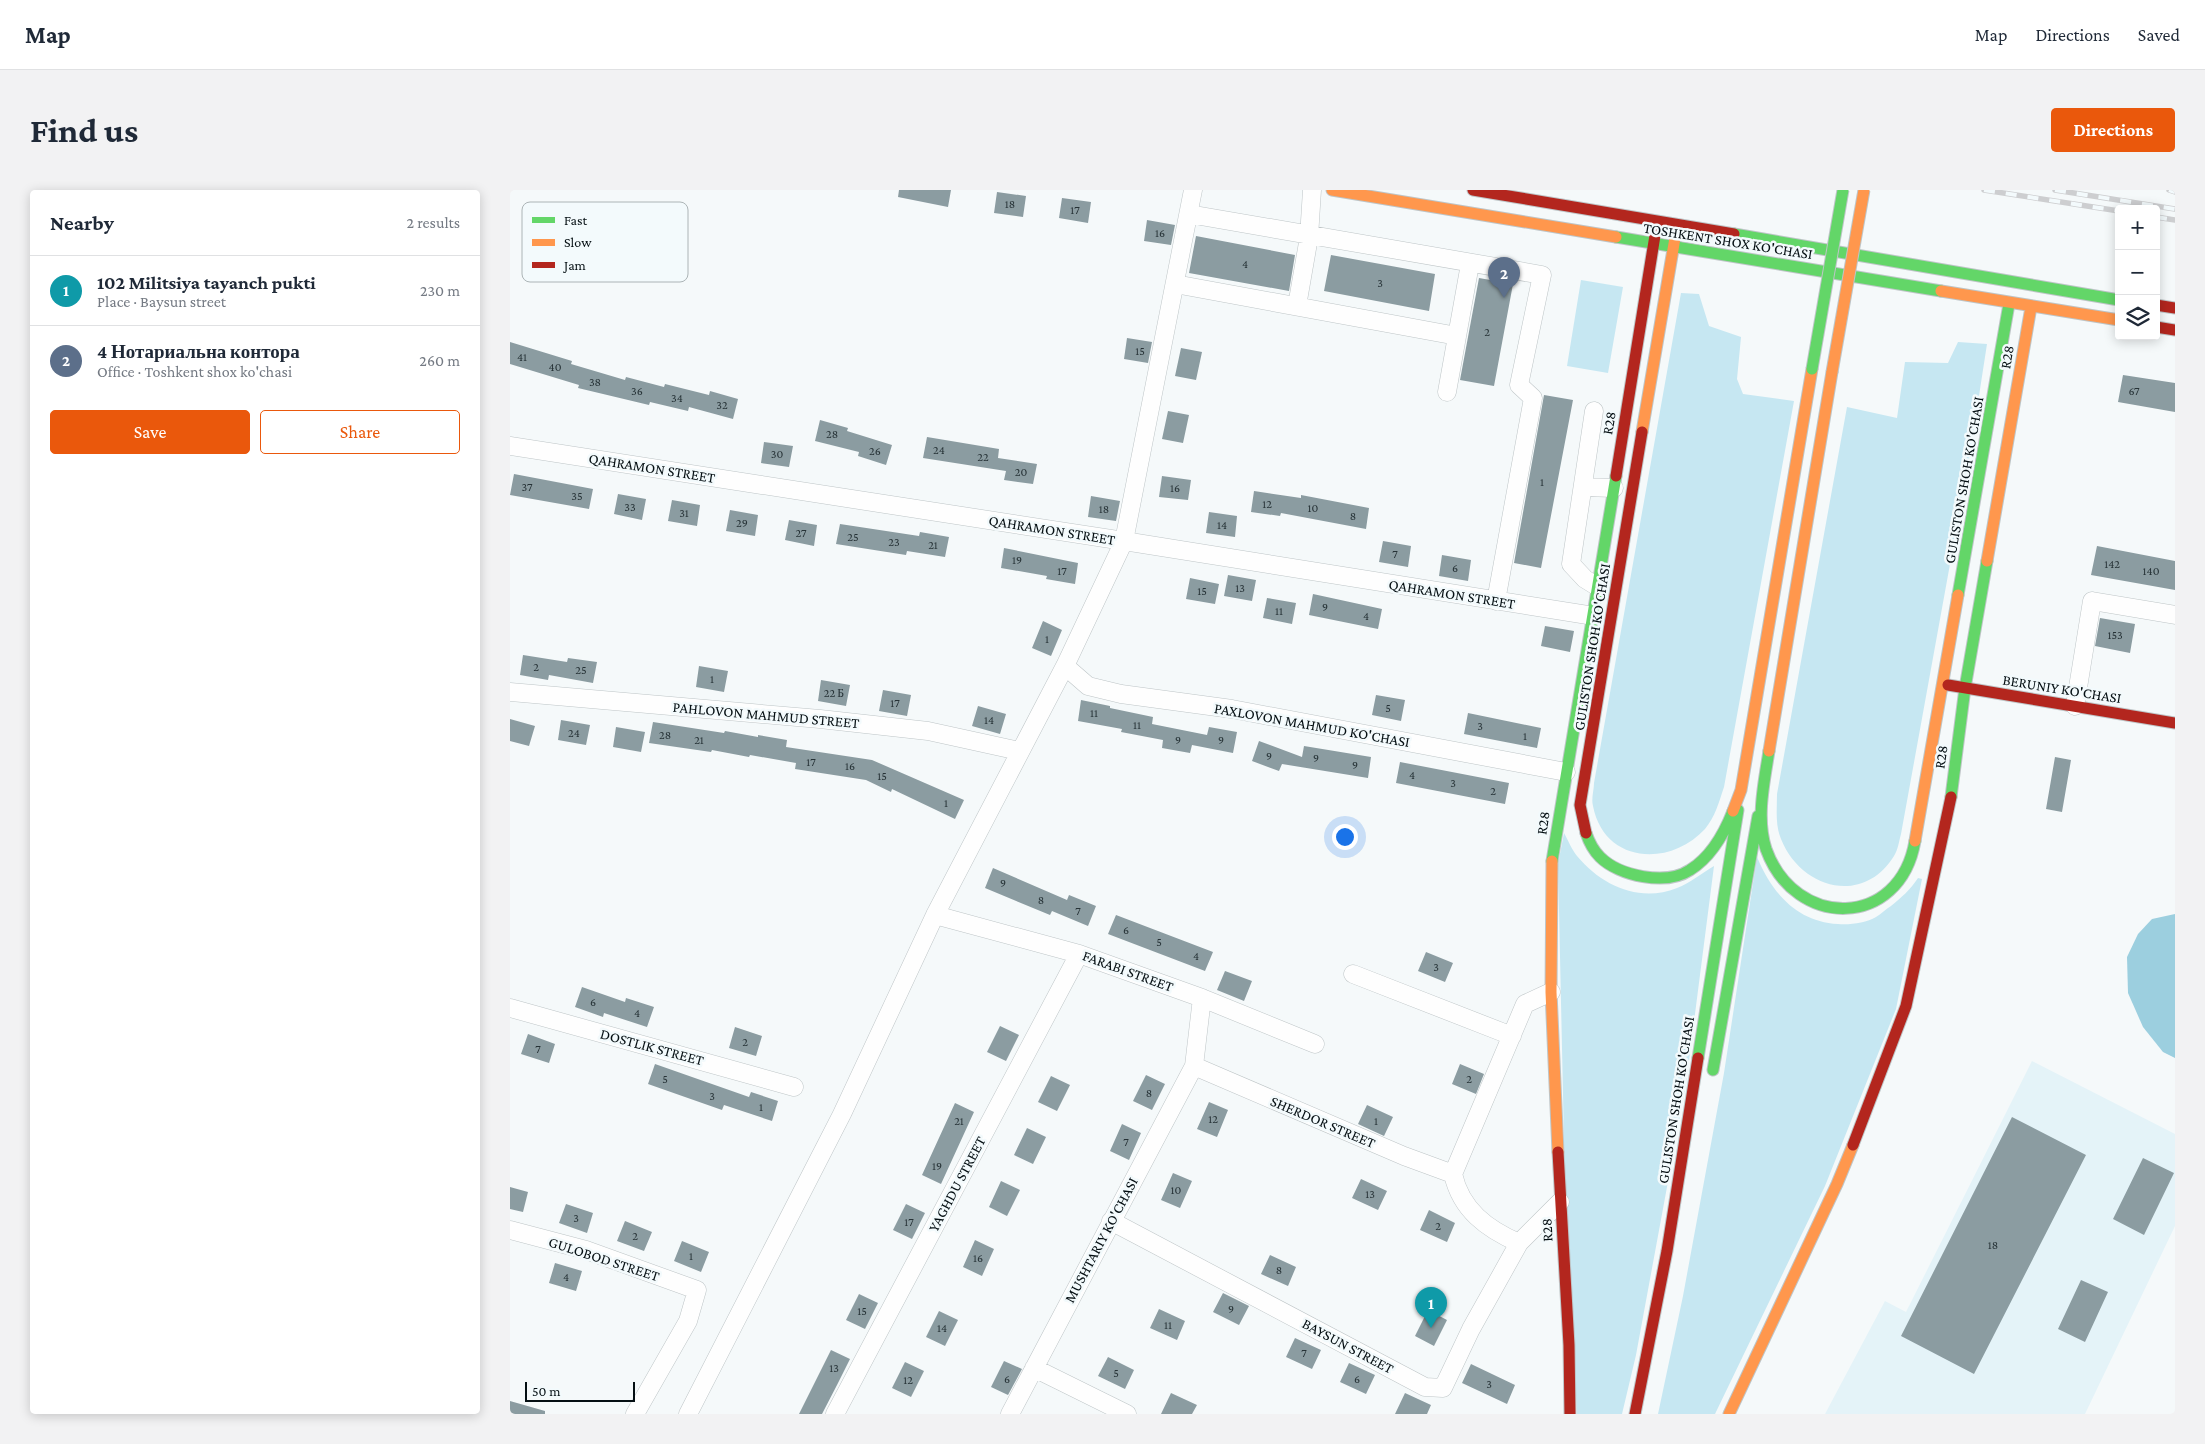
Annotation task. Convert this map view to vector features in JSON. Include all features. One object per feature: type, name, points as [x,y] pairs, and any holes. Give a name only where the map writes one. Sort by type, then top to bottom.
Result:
[{"type":"main road","name":"TOSHKENT SHOX KO'CHASI","points":[[1332,190],[2009,304],[2115,319]]},
{"type":"main road","name":"TOSHKENT SHOX KO'CHASI","points":[[1473,190],[1657,223],[2115,299]]},
{"type":"main road","name":"GULISTON SHOH KO'CHASI","points":[[1635,1414],[1667,1251],[1741,790],[1843,190]]},
{"type":"main road","name":"GULISTON SHOH KO'CHASI","points":[[1712,1078],[1762,795],[1864,190]]},
{"type":"main road","name":"R28","points":[[1570,1414],[1551,992],[1552,864],[1657,223]]},
{"type":"main road","name":"GULISTON SHOH KO'CHASI","points":[[1677,226],[1580,805],[1583,826],[1590,843],[1605,863],[1628,874],[1659,879],[1688,872],[1711,853],[1728,825],[1741,790]]},
{"type":"main road","name":"GULISTON SHOH KO'CHASI","points":[[1762,795],[1762,822],[1767,849],[1780,873],[1795,893],[1810,902],[1831,910],[1849,910],[1869,904],[1890,890],[1904,874],[1914,852],[2009,304]]},
{"type":"main road","points":[[2160,306],[2175,308]]},
{"type":"main road","name":"R28","points":[[1728,1414],[1837,1184],[1869,1107],[1906,1006],[1951,795],[1965,688],[2031,307]]},
{"type":"main road","points":[[2160,328],[2175,330]]},
{"type":"main road","name":"BERUNIY KO'CHASI","points":[[1943,685],[2175,723]]},
{"type":"street","points":[[688,1414],[842,1114],[935,915],[1065,666],[1124,541],[1193,190]]},
{"type":"street","points":[[1297,306],[1309,236],[1312,190]]},
{"type":"street","points":[[1189,214],[1542,275],[1519,385],[1533,398],[1496,601]]},
{"type":"street","points":[[1447,392],[1470,264]]},
{"type":"street","points":[[1175,284],[1457,336]]},
{"type":"street","points":[[1594,411],[1571,564],[1586,579],[1598,587]]},
{"type":"street","name":"QAHRAMON STREET","points":[[510,446],[1594,616]]},
{"type":"street","points":[[1583,487],[1614,488]]},
{"type":"street","points":[[2076,706],[2092,601],[2175,615]]},
{"type":"street","name":"PAXLOVON MAHMUD KO'CHASI","points":[[1065,666],[1088,686],[1121,694],[1232,709],[1566,772]]},
{"type":"street","name":"PAHLOVON MAHMUD STREET","points":[[510,692],[820,719],[928,731],[1019,751]]},
{"type":"street","name":"FARABI STREET","points":[[935,915],[1080,954],[1202,998],[1314,1044]]},
{"type":"street","name":"YAGHDU STREET","points":[[834,1414],[1080,954]]},
{"type":"street","points":[[1353,974],[1512,1036]]},
{"type":"street","points":[[1551,992],[1525,1004],[1453,1174],[1456,1190],[1474,1215],[1500,1235],[1519,1243],[1560,1202]]},
{"type":"street","points":[[1194,1066],[1202,998]]},
{"type":"street","name":"DOSTLIK STREET","points":[[510,1008],[794,1087]]},
{"type":"street","name":"SHERDOR STREET","points":[[1194,1066],[1404,1156],[1453,1174]]},
{"type":"street","name":"MUSHTARIY KO'CHASI","points":[[1010,1414],[1194,1066]]},
{"type":"street","name":"BAYSUN STREET","points":[[1111,1221],[1426,1387],[1443,1388],[1471,1329],[1519,1243]]},
{"type":"street","name":"GULOBOD STREET","points":[[510,1230],[586,1250],[697,1290],[688,1321],[635,1414]]},
{"type":"street","points":[[1034,1368],[1127,1414]]},
{"type":"shaded area","points":[[1581,280],[1623,287],[1608,373],[1567,366]]},
{"type":"shaded area","points":[[1681,293],[1699,294],[1709,326],[1741,337],[1737,379],[1743,394],[1794,401],[1724,787],[1714,814],[1705,829],[1690,842],[1674,850],[1657,854],[1640,854],[1624,849],[1610,839],[1599,825],[1592,797]]},
{"type":"shaded area","points":[[1958,342],[1987,344],[1970,454],[1901,834],[1894,856],[1881,872],[1866,881],[1850,886],[1833,885],[1817,880],[1803,870],[1790,856],[1781,839],[1778,828],[1777,794],[1847,407],[1897,418],[1905,362],[1948,363]]},
{"type":"shaded area","points":[[1564,833],[1577,856],[1587,867],[1598,876],[1622,889],[1649,894],[1663,892],[1691,881],[1714,866],[1686,1084],[1636,1355],[1622,1414],[1577,1414],[1565,1186],[1558,864]]},
{"type":"shaded area","points":[[1757,857],[1770,882],[1788,903],[1810,918],[1838,924],[1858,923],[1876,917],[1902,896],[1918,878],[1922,879],[1896,1009],[1825,1186],[1715,1414],[1658,1414],[1683,1296],[1724,1073]]},
{"type":"shaded area","points":[[2175,914],[2175,1058],[2163,1052],[2143,1027],[2128,993],[2127,957],[2138,934],[2152,919]]},
{"type":"shaded area","points":[[2032,1061],[2175,1134],[2175,1226],[2085,1414],[1825,1414],[1885,1301],[1906,1312]]},
{"type":"building","points":[[899,190],[951,190],[948,207],[898,197]]},
{"type":"building","points":[[997,192],[1026,196],[1023,217],[994,213]]},
{"type":"building","points":[[1062,198],[1091,202],[1088,223],[1059,218]]},
{"type":"building","points":[[1147,220],[1175,225],[1171,245],[1144,241]]},
{"type":"building","points":[[1196,236],[1295,255],[1289,291],[1189,273]]},
{"type":"building","points":[[1331,255],[1435,274],[1429,311],[1324,291]]},
{"type":"building","points":[[1479,278],[1513,284],[1494,386],[1460,380]]},
{"type":"building","points":[[1127,338],[1152,342],[1148,363],[1124,359]]},
{"type":"building","points":[[510,342],[572,361],[571,364],[625,380],[626,377],[664,387],[665,384],[709,395],[710,391],[738,399],[733,419],[689,407],[688,411],[650,402],[649,405],[578,388],[579,385],[510,364]]},
{"type":"building","points":[[1181,348],[1202,352],[1196,380],[1175,376]]},
{"type":"building","points":[[2123,375],[2175,383],[2175,412],[2118,402]]},
{"type":"building","points":[[1544,395],[1573,400],[1541,568],[1514,563]]},
{"type":"building","points":[[1168,411],[1189,415],[1183,443],[1162,439]]},
{"type":"building","points":[[820,420],[848,428],[847,431],[892,445],[886,465],[858,456],[859,452],[815,441]]},
{"type":"building","points":[[927,437],[999,449],[998,458],[1037,464],[1033,484],[1004,480],[1006,471],[923,458]]},
{"type":"building","points":[[764,442],[793,446],[789,467],[761,463]]},
{"type":"building","points":[[514,474],[593,489],[589,509],[510,495]]},
{"type":"building","points":[[1162,476],[1191,480],[1188,500],[1159,497]]},
{"type":"building","points":[[1254,491],[1301,498],[1301,495],[1369,508],[1366,529],[1281,513],[1280,516],[1251,512]]},
{"type":"building","points":[[618,494],[646,499],[642,520],[614,514]]},
{"type":"building","points":[[1091,496],[1120,501],[1116,521],[1088,517]]},
{"type":"building","points":[[672,500],[700,505],[697,526],[668,521]]},
{"type":"building","points":[[730,510],[758,515],[755,536],[726,531]]},
{"type":"building","points":[[1209,512],[1237,516],[1235,537],[1206,533]]},
{"type":"building","points":[[789,520],[817,525],[814,546],[785,540]]},
{"type":"building","points":[[840,524],[919,536],[920,532],[949,537],[945,557],[907,551],[906,555],[836,544]]},
{"type":"building","points":[[1383,541],[1411,546],[1408,567],[1379,562]]},
{"type":"building","points":[[2097,546],[2175,561],[2175,590],[2091,575]]},
{"type":"building","points":[[1004,548],[1078,563],[1075,584],[1046,579],[1047,576],[1001,568]]},
{"type":"building","points":[[1442,555],[1471,560],[1468,581],[1439,576]]},
{"type":"building","points":[[1228,575],[1256,580],[1252,601],[1224,596]]},
{"type":"building","points":[[1190,578],[1219,584],[1215,604],[1186,599]]},
{"type":"building","points":[[1313,594],[1382,609],[1378,629],[1309,615]]},
{"type":"building","points":[[1267,598],[1296,603],[1292,624],[1263,618]]},
{"type":"building","points":[[2100,618],[2135,624],[2130,653],[2095,646]]},
{"type":"building","points":[[1043,621],[1062,630],[1051,656],[1032,648]]},
{"type":"building","points":[[1545,626],[1574,631],[1570,652],[1541,646]]},
{"type":"building","points":[[523,655],[567,662],[568,658],[597,662],[593,683],[549,675],[548,680],[520,675]]},
{"type":"building","points":[[699,666],[728,671],[724,692],[696,687]]},
{"type":"building","points":[[821,680],[850,685],[846,706],[818,701]]},
{"type":"building","points":[[883,690],[911,695],[907,716],[879,711]]},
{"type":"building","points":[[1376,695],[1405,700],[1401,721],[1372,715]]},
{"type":"building","points":[[1081,700],[1153,717],[1152,724],[1207,735],[1209,727],[1237,732],[1233,753],[1192,745],[1190,753],[1162,748],[1163,740],[1121,732],[1122,729],[1078,721]]},
{"type":"building","points":[[978,706],[1006,714],[1000,734],[972,726]]},
{"type":"building","points":[[1468,713],[1541,728],[1537,748],[1464,734]]},
{"type":"building","points":[[510,719],[535,726],[529,746],[510,741]]},
{"type":"building","points":[[561,720],[590,725],[586,745],[558,740]]},
{"type":"building","points":[[653,722],[787,740],[786,747],[872,760],[964,800],[955,819],[892,789],[891,792],[866,780],[795,769],[796,763],[750,755],[749,757],[712,750],[711,752],[649,743]]},
{"type":"building","points":[[616,727],[645,732],[641,752],[613,747]]},
{"type":"building","points":[[1259,741],[1302,757],[1304,746],[1371,757],[1368,778],[1282,764],[1279,771],[1252,761]]},
{"type":"building","points":[[2055,757],[2071,760],[2062,812],[2046,809]]},
{"type":"building","points":[[1400,762],[1509,783],[1505,804],[1396,783]]},
{"type":"building","points":[[993,868],[1067,900],[1069,895],[1096,906],[1088,926],[1052,911],[1050,915],[985,888]]},
{"type":"building","points":[[1116,915],[1213,952],[1205,971],[1108,934]]},
{"type":"building","points":[[1426,952],[1453,963],[1445,982],[1418,971]]},
{"type":"building","points":[[1225,971],[1252,981],[1244,1001],[1217,990]]},
{"type":"building","points":[[582,987],[625,1002],[626,998],[654,1007],[647,1027],[604,1013],[603,1017],[575,1007]]},
{"type":"building","points":[[1000,1026],[1019,1035],[1006,1061],[987,1052]]},
{"type":"building","points":[[735,1027],[762,1036],[756,1056],[729,1048]]},
{"type":"building","points":[[528,1034],[555,1044],[549,1063],[521,1054]]},
{"type":"building","points":[[655,1064],[749,1097],[751,1092],[778,1101],[772,1121],[724,1105],[722,1110],[648,1084]]},
{"type":"building","points":[[1460,1064],[1484,1074],[1476,1094],[1452,1084]]},
{"type":"building","points":[[1146,1075],[1165,1084],[1152,1110],[1133,1101]]},
{"type":"building","points":[[1051,1076],[1070,1085],[1057,1111],[1038,1102]]},
{"type":"building","points":[[1209,1102],[1228,1110],[1217,1137],[1197,1129]]},
{"type":"building","points":[[955,1103],[974,1112],[941,1184],[922,1175]]},
{"type":"building","points":[[1367,1105],[1393,1117],[1384,1136],[1358,1124]]},
{"type":"building","points":[[2012,1117],[2086,1155],[1974,1374],[1901,1336]]},
{"type":"building","points":[[1122,1124],[1141,1133],[1129,1160],[1110,1151]]},
{"type":"building","points":[[1027,1128],[1046,1137],[1033,1164],[1014,1155]]},
{"type":"building","points":[[2143,1158],[2174,1173],[2144,1235],[2113,1219]]},
{"type":"building","points":[[1173,1173],[1192,1181],[1180,1208],[1161,1200]]},
{"type":"building","points":[[1361,1179],[1387,1191],[1378,1210],[1352,1198]]},
{"type":"building","points":[[1001,1181],[1020,1190],[1007,1216],[989,1207]]},
{"type":"building","points":[[510,1187],[528,1192],[523,1212],[510,1209]]},
{"type":"building","points":[[566,1204],[593,1213],[587,1233],[559,1223]]},
{"type":"building","points":[[906,1204],[925,1213],[912,1239],[893,1230]]},
{"type":"building","points":[[1429,1210],[1455,1223],[1447,1242],[1420,1230]]},
{"type":"building","points":[[625,1221],[652,1232],[644,1251],[617,1241]]},
{"type":"building","points":[[975,1240],[994,1249],[982,1276],[963,1267]]},
{"type":"building","points":[[682,1241],[709,1252],[701,1272],[674,1261]]},
{"type":"building","points":[[1270,1255],[1296,1267],[1288,1286],[1261,1274]]},
{"type":"building","points":[[555,1263],[582,1271],[576,1291],[549,1283]]},
{"type":"building","points":[[2081,1280],[2108,1292],[2085,1342],[2058,1329]]},
{"type":"building","points":[[1223,1293],[1249,1306],[1239,1325],[1213,1312]]},
{"type":"building","points":[[859,1294],[878,1303],[865,1329],[846,1320]]},
{"type":"building","points":[[1159,1309],[1185,1321],[1177,1340],[1150,1328]]},
{"type":"building","points":[[1428,1310],[1447,1320],[1434,1346],[1415,1336]]},
{"type":"building","points":[[939,1311],[958,1320],[945,1346],[926,1337]]},
{"type":"building","points":[[1295,1338],[1321,1350],[1312,1369],[1286,1357]]},
{"type":"building","points":[[831,1350],[850,1359],[822,1414],[799,1414]]},
{"type":"building","points":[[1108,1357],[1134,1370],[1125,1389],[1098,1376]]},
{"type":"building","points":[[1004,1361],[1022,1369],[1008,1395],[991,1387]]},
{"type":"building","points":[[905,1362],[924,1371],[911,1397],[892,1388]]},
{"type":"building","points":[[1349,1363],[1375,1375],[1366,1394],[1340,1382]]},
{"type":"building","points":[[1471,1364],[1515,1385],[1507,1404],[1462,1383]]},
{"type":"building","points":[[1171,1393],[1197,1405],[1192,1414],[1161,1414]]},
{"type":"building","points":[[1405,1393],[1431,1405],[1427,1414],[1395,1414]]},
{"type":"building","points":[[510,1401],[545,1411],[545,1414],[510,1414]]},
{"type":"railway","points":[[1984,190],[2115,210]]},
{"type":"railway","points":[[2055,190],[2175,209]]},
{"type":"railway","points":[[2169,190],[2175,192]]},
{"type":"railway","points":[[2160,218],[2175,220]]},
{"type":"traffic: fast","points":[[1812,369],[1843,190]]},
{"type":"traffic: fast","points":[[1734,234],[2115,299]]},
{"type":"traffic: fast","points":[[1616,237],[1941,291]]},
{"type":"traffic: fast","points":[[1958,595],[2009,304]]},
{"type":"traffic: fast","points":[[1552,861],[1616,476]]},
{"type":"traffic: fast","points":[[1951,797],[1965,688],[1987,561]]},
{"type":"traffic: fast","points":[[1769,751],[1761,813],[1763,837],[1766,849],[1780,876],[1799,894],[1822,905],[1846,908],[1869,904],[1889,891],[1905,870],[1915,841]]},
{"type":"traffic: fast","points":[[1698,1058],[1738,810]]},
{"type":"traffic: fast","points":[[1586,833],[1592,846],[1608,864],[1630,874],[1643,877],[1668,877],[1680,875],[1698,865],[1704,859],[1721,836],[1733,811]]},
{"type":"traffic: fast","points":[[1713,1070],[1758,816]]},
{"type":"traffic: slow","points":[[1332,190],[1616,237]]},
{"type":"traffic: slow","points":[[1832,372],[1864,190]]},
{"type":"traffic: slow","points":[[1642,432],[1677,226]]},
{"type":"traffic: slow","points":[[1941,291],[2115,319]]},
{"type":"traffic: slow","points":[[1987,561],[2031,307]]},
{"type":"traffic: slow","points":[[1733,811],[1741,790],[1812,369]]},
{"type":"traffic: slow","points":[[1769,751],[1832,372]]},
{"type":"traffic: slow","points":[[1915,841],[1958,595]]},
{"type":"traffic: slow","points":[[1552,861],[1551,992],[1558,1152]]},
{"type":"traffic: slow","points":[[1729,1414],[1837,1184],[1853,1145]]},
{"type":"traffic: jam","points":[[1473,190],[1734,234]]},
{"type":"traffic: jam","points":[[1616,476],[1657,223]]},
{"type":"traffic: jam","points":[[2160,306],[2175,308]]},
{"type":"traffic: jam","points":[[2160,328],[2175,330]]},
{"type":"traffic: jam","points":[[1586,833],[1580,805],[1642,432]]},
{"type":"traffic: jam","points":[[1948,685],[2175,723]]},
{"type":"traffic: jam","points":[[1853,1145],[1906,1006],[1951,797]]},
{"type":"traffic: jam","points":[[1635,1414],[1667,1251],[1698,1058]]},
{"type":"traffic: jam","points":[[1558,1152],[1569,1345],[1570,1414]]},
{"type":"place","name":"4 Нотариальна контора","points":[[1504,298]]},
{"type":"place","name":"102 Militsiya tayanch pukti","points":[[1431,1328]]}]
